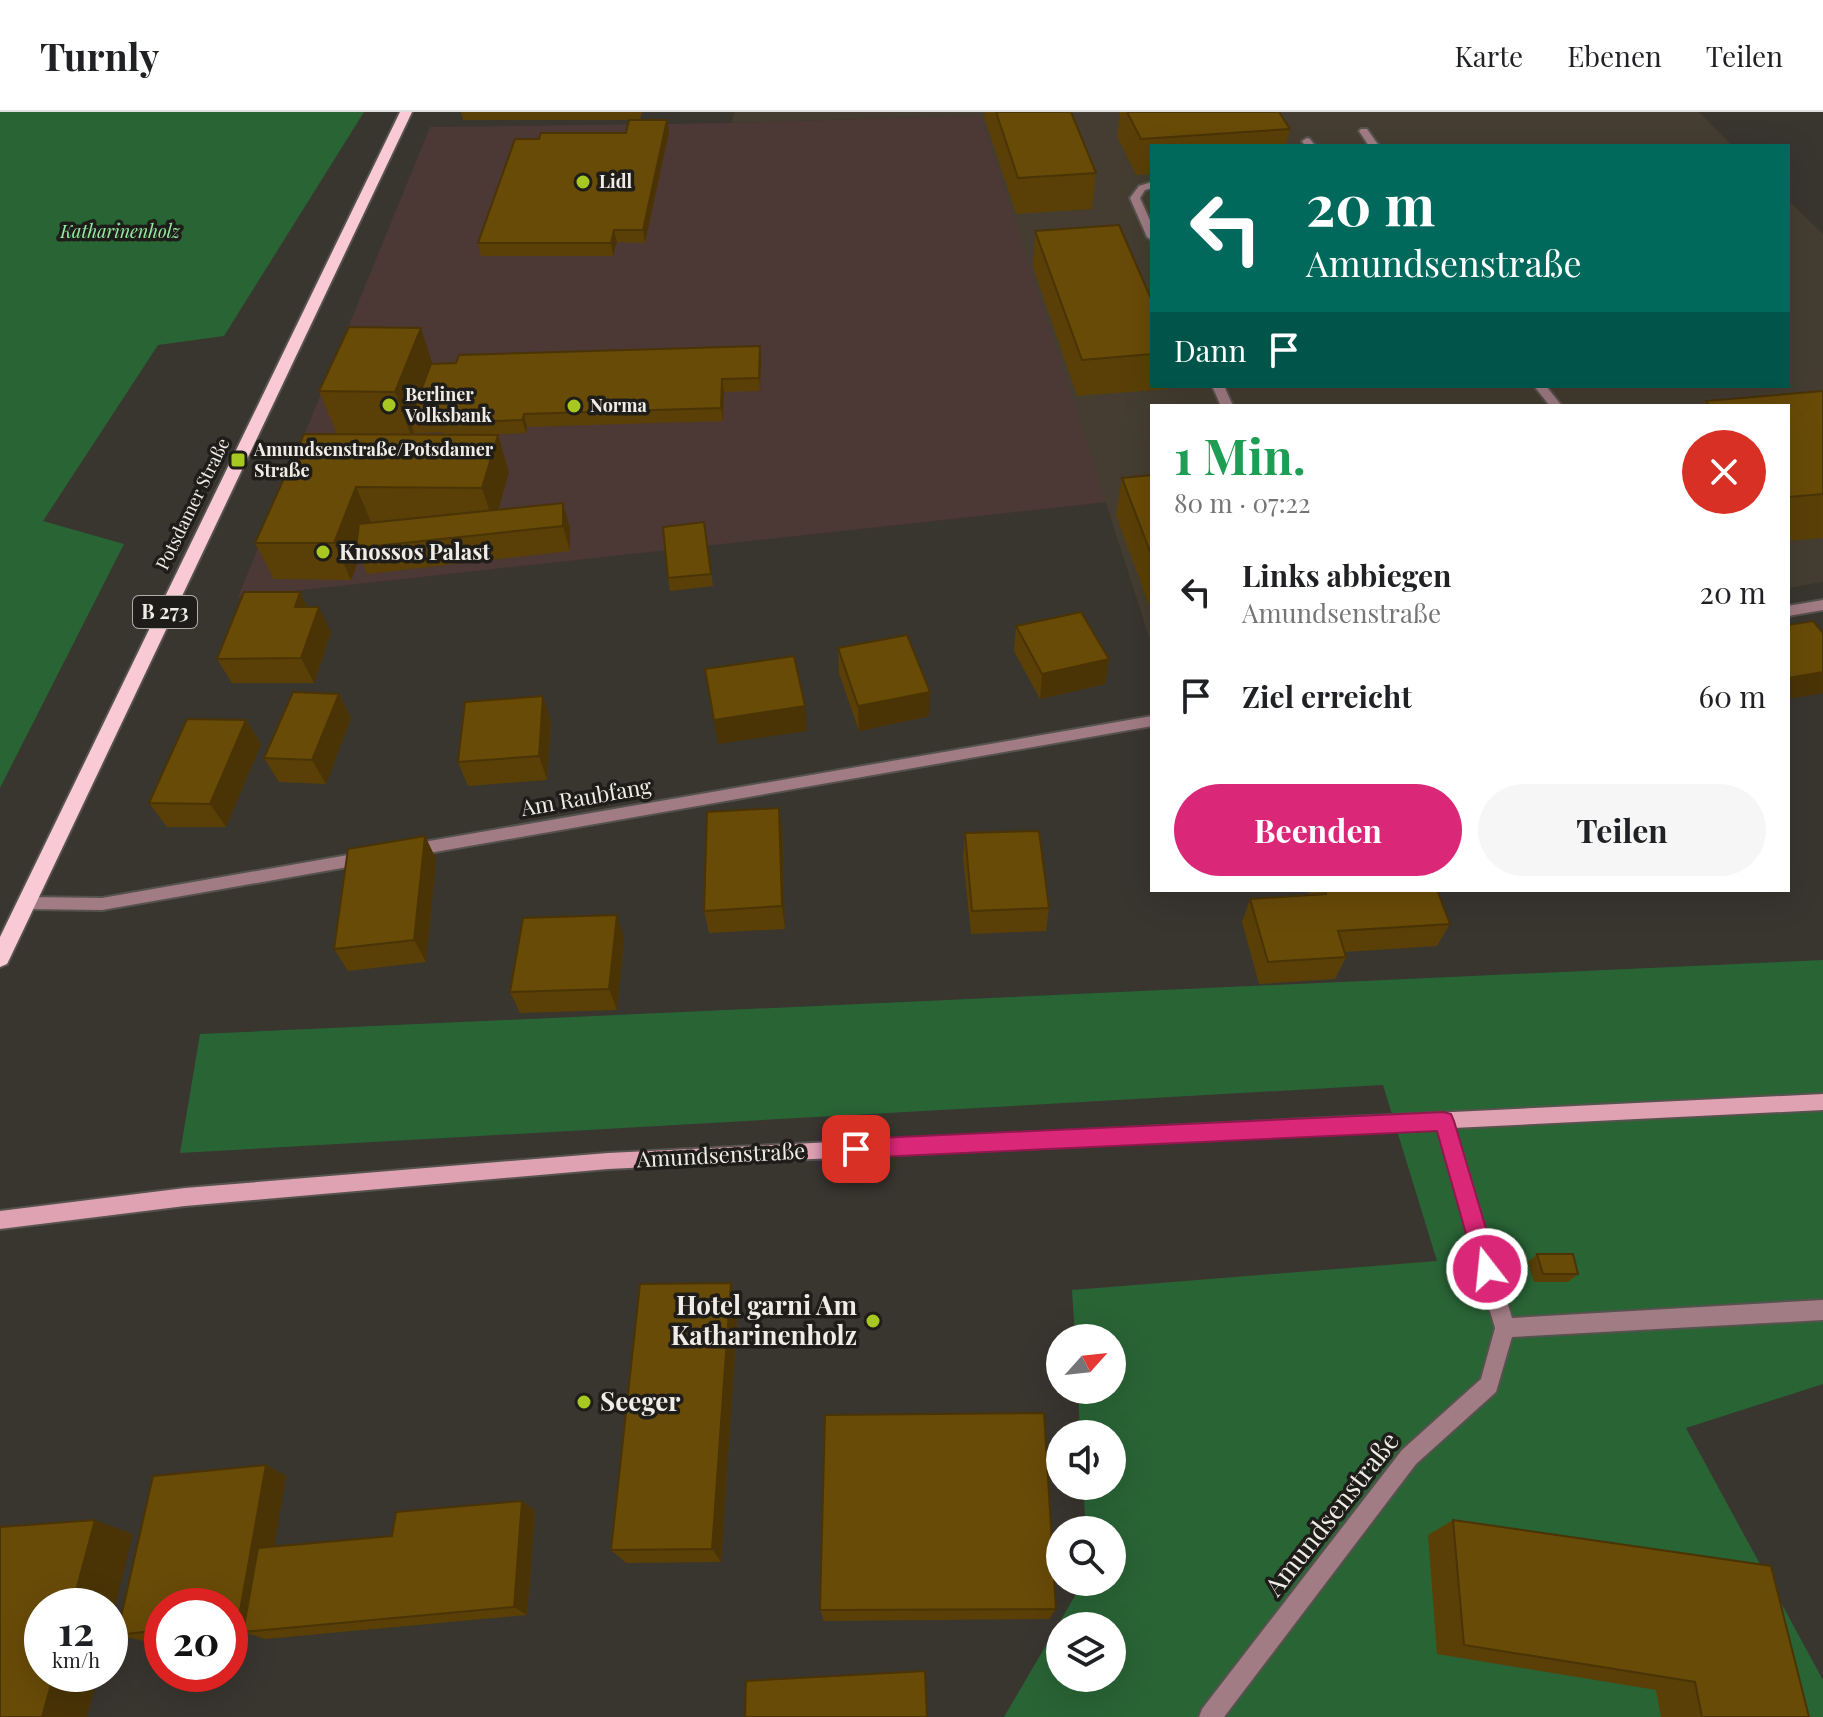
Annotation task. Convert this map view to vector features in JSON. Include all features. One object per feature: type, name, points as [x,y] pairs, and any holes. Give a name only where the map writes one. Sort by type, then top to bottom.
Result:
[{"type":"main road","name":"Potsdamer Straße","points":[[0,958],[406,112]]},
{"type":"street","points":[[1364,131],[1373,144]]},
{"type":"street","points":[[1150,186],[1142,188],[1135,198],[1150,232]]},
{"type":"street","points":[[1542,388],[1554,404]]},
{"type":"street","points":[[1790,611],[1823,605]]},
{"type":"street","name":"Am Raubfang","points":[[27,903],[102,904],[1150,721]]},
{"type":"street","name":"Amundsenstraße","points":[[0,1220],[185,1197],[608,1161],[1823,1102]]},
{"type":"street","points":[[1444,1121],[1505,1328],[1823,1310]]},
{"type":"street","name":"Amundsenstraße","points":[[1210,1717],[1409,1457],[1489,1385],[1505,1328]]},
{"type":"shaded area","points":[[734,112],[1699,112],[1731,144],[1150,144],[1150,388],[1790,388],[1790,202],[1823,234],[1823,582],[1790,588],[1790,404],[1150,404],[1150,640],[981,115],[732,123]]},
{"type":"shaded area","points":[[981,115],[1107,502],[238,597],[430,127],[732,123]]},
{"type":"green space","name":"Katharinenholz","points":[[0,112],[364,112],[224,336],[158,345],[43,521],[124,544],[0,788]]},
{"type":"green space","points":[[1823,960],[1823,1384],[1686,1428],[1823,1680],[1823,1717],[1004,1717],[1046,1645],[1046,1692],[1126,1692],[1126,1612],[1065,1612],[1075,1596],[1126,1596],[1126,1516],[1085,1516],[1084,1500],[1126,1500],[1126,1420],[1079,1420],[1079,1404],[1126,1404],[1126,1324],[1074,1324],[1072,1290],[1437,1261],[1383,1085],[180,1153],[200,1034]]},
{"type":"building","points":[[996,112],[1071,112],[1096,173],[1018,178]]},
{"type":"building","points":[[1127,112],[1279,112],[1290,129],[1141,139]]},
{"type":"building","name":"Lidl","points":[[629,120],[667,120],[643,230],[614,230],[611,243],[478,243],[515,139],[539,139],[541,133],[626,133]]},
{"type":"building","points":[[1119,225],[1150,296],[1150,354],[1082,360],[1035,231]]},
{"type":"building","points":[[349,327],[421,328],[395,392],[319,391]]},
{"type":"building","name":"Norma","points":[[760,346],[759,378],[722,379],[721,408],[524,414],[522,420],[440,423],[441,419],[410,420],[431,364],[456,363],[459,355]]},
{"type":"building","points":[[1823,391],[1823,494],[1790,497],[1790,404],[1708,404],[1706,401]]},
{"type":"building","points":[[304,434],[498,435],[482,488],[356,487],[334,543],[255,543]]},
{"type":"building","points":[[1150,475],[1150,552],[1122,478]]},
{"type":"building","points":[[563,503],[563,526],[356,548],[359,524]]},
{"type":"building","points":[[704,522],[711,574],[668,578],[663,527]]},
{"type":"building","points":[[244,592],[300,592],[295,607],[319,607],[301,658],[217,659]]},
{"type":"building","points":[[1081,612],[1109,659],[1042,674],[1016,626]]},
{"type":"building","points":[[1813,621],[1823,633],[1823,672],[1790,678],[1790,625]]},
{"type":"building","points":[[907,635],[930,692],[858,706],[838,648]]},
{"type":"building","points":[[794,656],[805,706],[714,720],[705,669]]},
{"type":"building","points":[[293,692],[339,694],[312,760],[264,758]]},
{"type":"building","points":[[543,696],[539,756],[458,762],[465,702]]},
{"type":"building","points":[[187,719],[246,720],[210,804],[149,803]]},
{"type":"building","points":[[779,808],[782,906],[704,911],[707,812]]},
{"type":"building","points":[[1039,831],[1049,908],[972,911],[965,833]]},
{"type":"building","points":[[425,836],[414,940],[334,949],[348,849]]},
{"type":"building","points":[[1438,892],[1450,924],[1338,931],[1346,957],[1268,962],[1250,899]]},
{"type":"building","points":[[617,915],[609,989],[510,992],[523,918]]},
{"type":"building","points":[[1537,1254],[1573,1254],[1578,1274],[1543,1274]]},
{"type":"building","points":[[731,1283],[712,1549],[611,1550],[640,1284]]},
{"type":"building","points":[[1044,1413],[1046,1500],[1049,1500],[1050,1516],[1046,1516],[1046,1596],[1055,1596],[1056,1609],[820,1610],[825,1415]]},
{"type":"building","points":[[266,1465],[244,1588],[144,1588],[144,1632],[128,1634],[128,1588],[153,1476]]},
{"type":"building","points":[[522,1501],[514,1607],[248,1632],[248,1604],[258,1548],[392,1536],[396,1512]]},
{"type":"building","points":[[95,1520],[77,1588],[24,1588],[24,1692],[49,1692],[42,1717],[0,1717],[0,1527]]},
{"type":"building","points":[[1453,1520],[1771,1566],[1809,1717],[1702,1717],[1695,1682],[1464,1645]]},
{"type":"building","points":[[925,1671],[927,1717],[745,1717],[746,1681]]},
{"type":"place","name":"Lidl","points":[[583,182]]},
{"type":"place","name":"Berliner Volksbank","points":[[389,405]]},
{"type":"place","name":"Norma","points":[[574,406]]},
{"type":"place","name":"Amundsenstraße/Potsdamer Straße","points":[[238,460]]},
{"type":"place","name":"Knossos Palast","points":[[323,552]]},
{"type":"place","name":"Hotel garni Am Katharinenholz","points":[[873,1321]]},
{"type":"place","name":"Seeger","points":[[584,1402]]},
{"type":"route","points":[[856,1149],[1444,1121],[1487,1269]]}]
